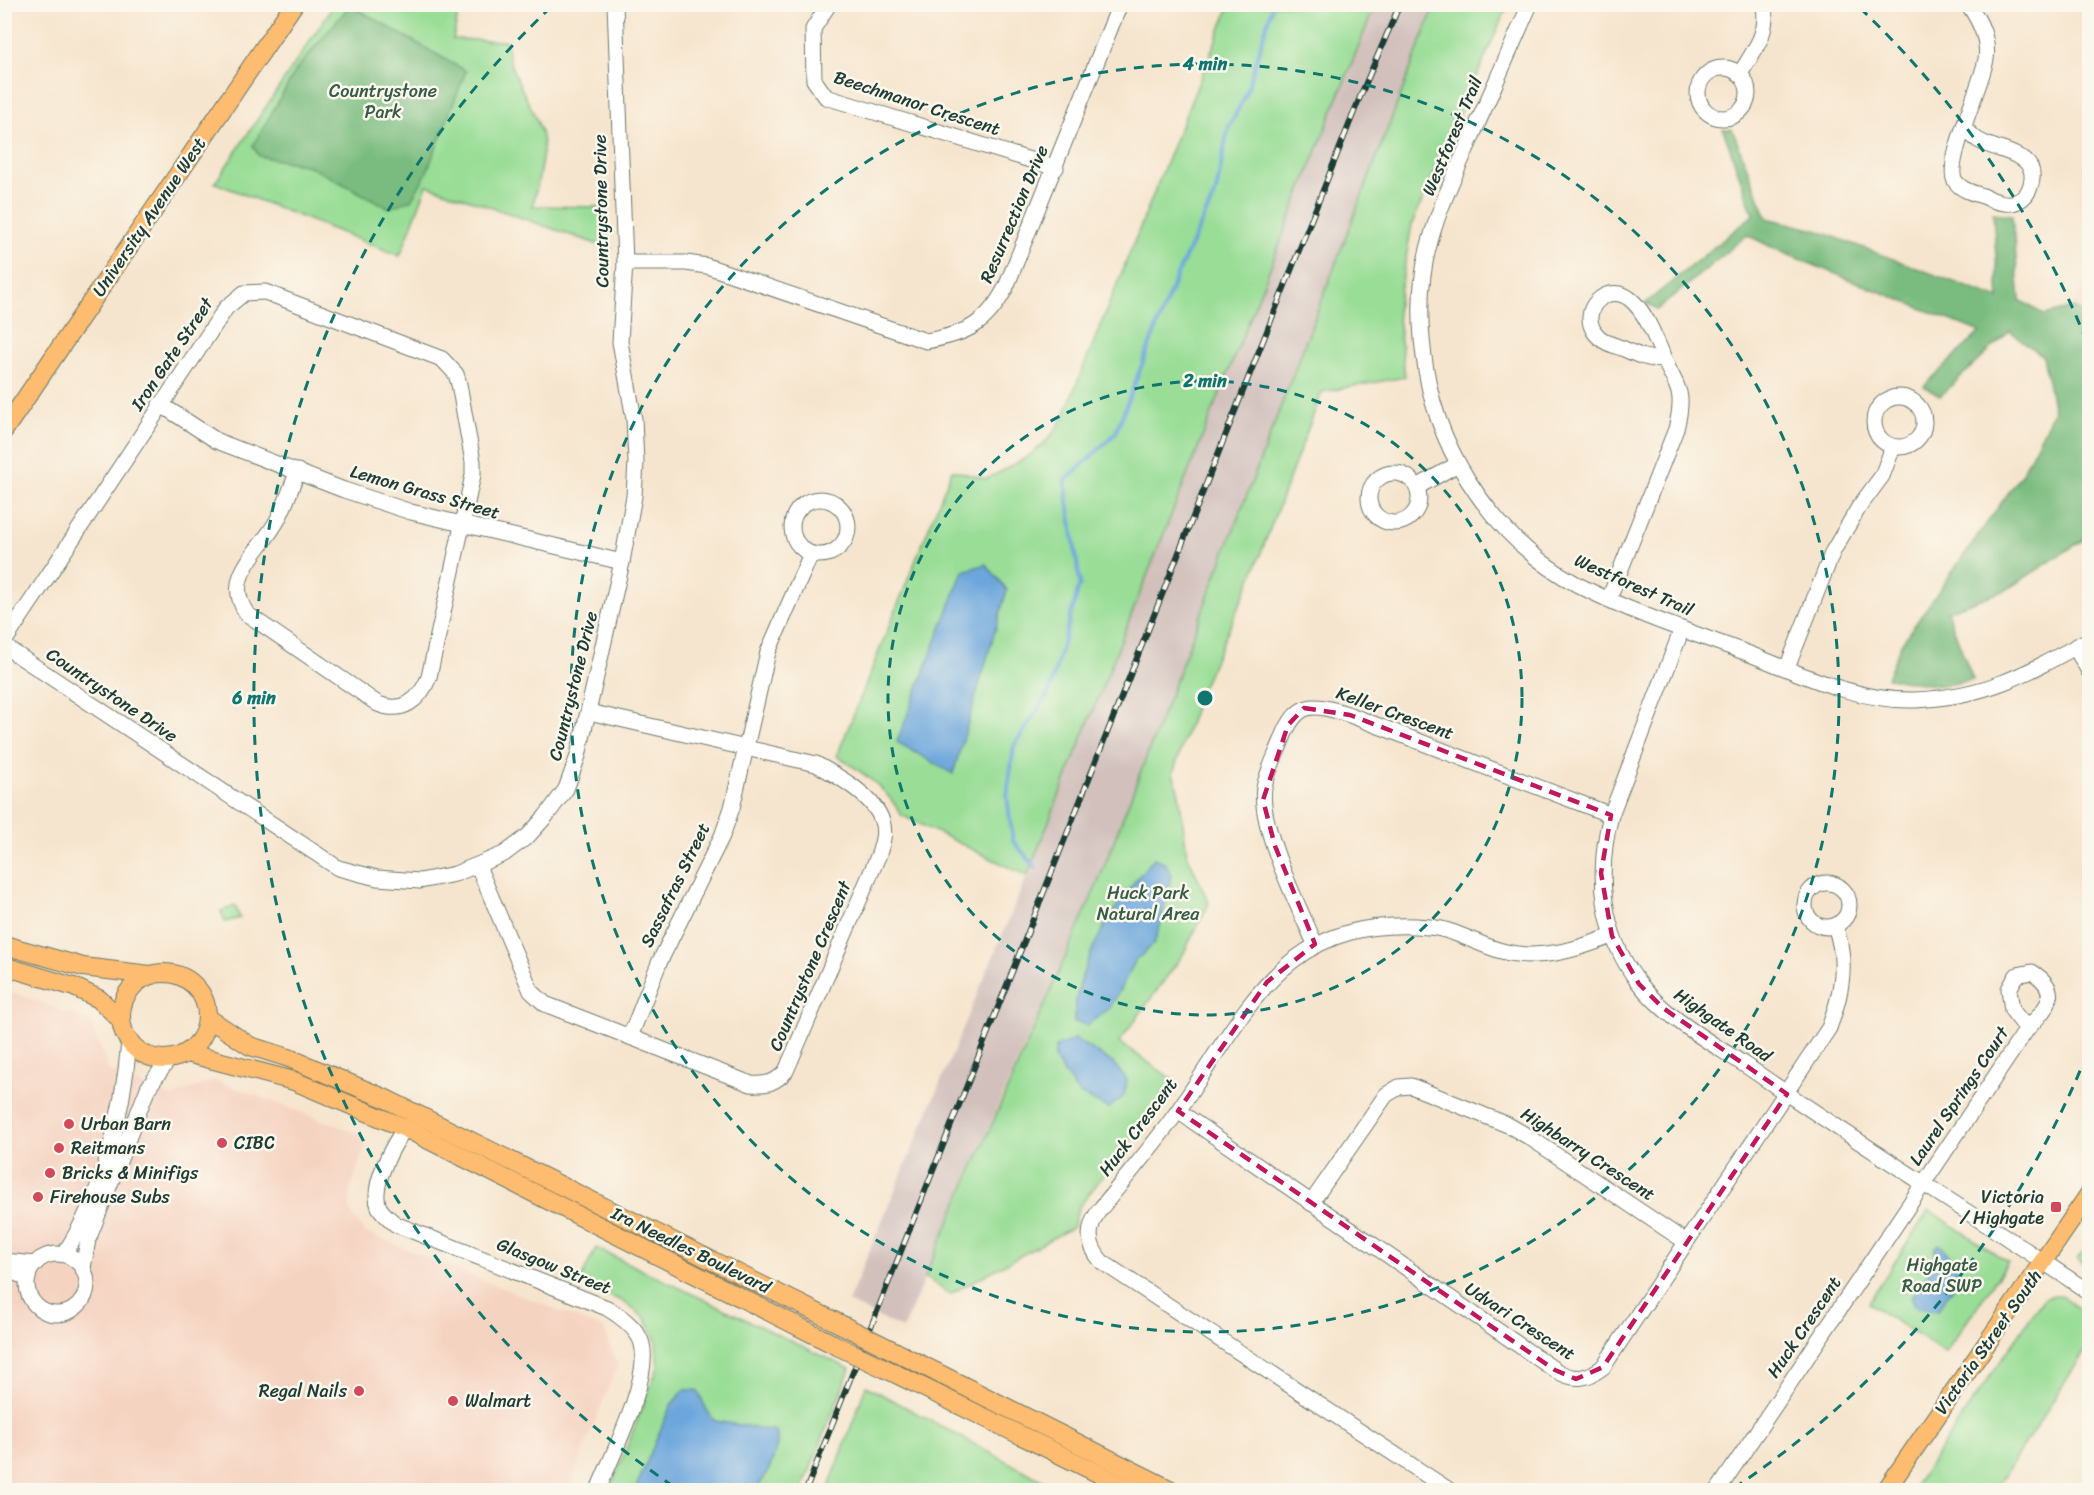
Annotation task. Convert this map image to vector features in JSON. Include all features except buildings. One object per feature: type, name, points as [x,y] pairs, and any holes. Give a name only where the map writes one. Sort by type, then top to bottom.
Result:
[{"type":"main road","name":"University Avenue West","points":[[4,430],[294,4]]},
{"type":"main road","points":[[4,945],[83,967],[150,975]]},
{"type":"main road","points":[[4,966],[74,987],[99,999],[121,1020]]},
{"type":"main road","points":[[164,972],[178,974],[200,991],[206,1004],[208,1018],[205,1031],[198,1043],[187,1053],[169,1059],[147,1056],[129,1042],[121,1020],[122,1006],[127,992],[137,981],[164,972]]},
{"type":"main road","name":"Ira Needles Boulevard","points":[[208,1018],[250,1046],[290,1058],[384,1098],[1171,1491]]},
{"type":"main road","name":"Ira Needles Boulevard","points":[[187,1053],[294,1081],[405,1128],[833,1344],[1132,1491]]},
{"type":"main road","name":"Victoria Street South","points":[[1886,1491],[2090,1193]]},
{"type":"street","name":"Countrystone Drive","points":[[4,644],[338,868],[377,878],[420,881],[478,866],[504,854],[528,836],[566,789],[589,712],[634,496],[636,462],[634,419],[620,342],[625,263],[615,4]]},
{"type":"street","name":"Beechmanor Crescent","points":[[829,4],[813,29],[814,80],[826,97],[1056,168]]},
{"type":"street","name":"Resurrection Drive","points":[[625,263],[686,263],[707,266],[926,340],[957,336],[980,322],[996,307],[1056,168],[1120,4]]},
{"type":"street","name":"Westforest Trail","points":[[1530,4],[1455,175],[1430,239],[1423,282],[1421,323],[1429,390],[1458,464],[1500,523],[1524,547],[1551,568],[1609,599],[1787,668],[1874,696],[1911,700],[1940,698],[1995,687],[2025,675],[2090,639]]},
{"type":"street","points":[[1740,75],[1762,35],[1766,22],[1763,4]]},
{"type":"street","points":[[1964,128],[1978,141],[2021,157],[2028,164],[2032,181],[2028,193],[2017,202],[2004,203],[1961,188],[1954,180],[1952,168],[1964,128],[1986,59],[1983,30],[1968,4]]},
{"type":"street","name":"Iron Gate Street","points":[[4,644],[160,404],[226,308],[244,293],[265,292],[430,354],[450,366],[459,384],[473,462],[464,524],[424,690],[406,706],[386,707],[247,614],[240,603],[237,590],[239,578],[278,520],[298,471]]},
{"type":"street","points":[[1609,599],[1676,429],[1682,406],[1680,386],[1664,360],[1642,314],[1631,300],[1622,294],[1610,293],[1598,299],[1592,307],[1592,326],[1602,340],[1652,360],[1664,360]]},
{"type":"street","name":"Lemon Grass Street","points":[[160,404],[217,441],[344,490],[411,512],[622,562]]},
{"type":"street","points":[[1787,668],[1833,551],[1858,507],[1882,476],[1893,447]]},
{"type":"street","points":[[1417,487],[1458,464]]},
{"type":"street","name":"Sassafras Street","points":[[630,1037],[659,963],[722,836],[732,808],[768,652],[811,554]]},
{"type":"street","name":"Highgate Road","points":[[1682,628],[1611,815],[1604,841],[1601,873],[1612,936],[1639,984],[1663,1008],[1787,1094],[2090,1293]]},
{"type":"street","points":[[2075,647],[2090,673]]},
{"type":"street","name":"Keller Crescent","points":[[1315,944],[1275,846],[1263,800],[1265,785],[1288,725],[1294,714],[1304,708],[1316,706],[1350,715],[1611,815]]},
{"type":"street","name":"Countrystone Crescent","points":[[478,866],[531,991],[545,1004],[752,1083],[764,1085],[777,1081],[792,1062],[879,854],[884,836],[883,822],[874,805],[835,775],[816,764],[589,712]]},
{"type":"street","name":"Huck Crescent","points":[[1449,1491],[1101,1262],[1094,1254],[1089,1235],[1092,1220],[1178,1111],[1267,982],[1292,959],[1315,944],[1341,933],[1377,926],[1405,925],[1434,927],[1499,950],[1542,956],[1556,954],[1612,936]]},
{"type":"street","name":"Udvari Crescent","points":[[1178,1111],[1555,1370],[1576,1379],[1586,1377],[1603,1367],[1816,1050],[1836,1009],[1843,968],[1842,947],[1835,926]]},
{"type":"street","name":"Laurel Springs Court","points":[[1923,1185],[2027,1029]]},
{"type":"street","points":[[64,1254],[76,1236],[111,1149],[126,1079],[129,1042]]},
{"type":"street","points":[[83,1268],[88,1240],[148,1088],[169,1059]]},
{"type":"street","name":"Highbarry Crescent","points":[[1311,1203],[1381,1100],[1399,1087],[1411,1086],[1508,1125],[1686,1242]]},
{"type":"street","name":"Glasgow Street","points":[[405,1128],[391,1148],[377,1190],[379,1208],[395,1224],[607,1308],[626,1319],[642,1342],[642,1377],[598,1491]]},
{"type":"street","name":"Huck Crescent","points":[[1718,1491],[1923,1185]]},
{"type":"street","points":[[4,1261],[35,1264],[54,1254],[64,1254],[83,1268],[87,1277],[86,1293],[81,1302],[67,1312],[52,1313],[36,1304],[29,1292],[28,1278],[35,1264]]},
{"type":"street","points":[[4,1269],[28,1278]]},
{"type":"highlighted area","points":[[1304,708],[1350,715],[1611,815],[1601,873],[1612,936],[1639,984],[1663,1008],[1787,1094],[1603,1367],[1576,1379],[1555,1370],[1178,1111],[1267,982],[1315,944],[1275,846],[1263,800],[1288,725]]},
{"type":"shaded area","points":[[1375,5],[1435,5],[1099,880],[1011,1076],[903,1329],[848,1302],[1027,876]]},
{"type":"shaded area","points":[[2089,274],[2089,314],[2073,308]]},
{"type":"shaded area","points":[[4,989],[90,1021],[109,1071],[171,1097],[214,1080],[360,1134],[365,1146],[350,1190],[350,1210],[364,1232],[604,1329],[617,1366],[568,1490],[5,1490]]},
{"type":"green space","name":"Countrystone Park","points":[[334,5],[460,5],[453,39],[507,41],[512,67],[541,133],[543,153],[533,206],[603,207],[611,249],[427,185],[400,256],[215,183]]},
{"type":"green space","points":[[350,5],[466,71],[426,174],[411,200],[389,208],[309,166],[259,156],[253,146],[296,70]]},
{"type":"green space","points":[[1230,5],[1375,5],[1027,876],[901,815],[889,796],[865,775],[837,756],[952,470],[986,479],[1039,448],[1063,418]]},
{"type":"green space","name":"Huck Park Natural Area","points":[[1435,5],[1508,5],[1412,224],[1397,309],[1405,377],[1322,392],[1251,579],[1199,695],[1173,773],[1179,794],[1187,854],[1209,903],[1182,956],[1119,1042],[1176,1082],[1078,1208],[1073,1227],[950,1294],[925,1277],[1099,880]]},
{"type":"green space","points":[[1723,129],[1732,129],[1767,218],[1816,230],[1999,299],[1993,213],[2012,215],[2020,300],[2044,315],[2073,308],[2089,314],[2089,536],[2006,590],[1947,611],[1973,680],[1941,686],[1887,678],[1901,644],[2021,475],[2054,411],[2043,357],[2010,331],[1940,396],[1924,386],[1980,332],[1784,253],[1747,235],[1657,310],[1646,303],[1753,215]]},
{"type":"green space","points":[[235,906],[240,918],[225,922],[221,911]]},
{"type":"green space","name":"Highgate Road SWP","points":[[1929,1210],[2008,1262],[1945,1353],[1868,1303]]},
{"type":"green space","points":[[2089,1244],[2089,1268],[2077,1259]]},
{"type":"green space","points":[[596,1248],[850,1369],[802,1490],[610,1490],[658,1367],[656,1341],[645,1318],[622,1301],[579,1283]]},
{"type":"green space","points":[[2061,1295],[2089,1317],[2089,1345],[1995,1490],[1912,1490],[2044,1298]]},
{"type":"green space","points":[[866,1386],[1060,1490],[828,1490]]},
{"type":"water","points":[[986,564],[1007,590],[953,774],[897,742],[963,571]]},
{"type":"water","points":[[1154,858],[1166,864],[1171,875],[1154,944],[1136,960],[1110,1008],[1087,1025],[1074,1022],[1076,999],[1082,977],[1100,934],[1125,894]]},
{"type":"water","points":[[1075,1039],[1113,1063],[1127,1080],[1124,1096],[1108,1108],[1078,1093],[1054,1058],[1056,1047]]},
{"type":"water","points":[[1939,1244],[1954,1263],[1958,1277],[1937,1311],[1917,1308],[1911,1297],[1934,1265],[1935,1249]]},
{"type":"water","points":[[684,1390],[697,1390],[715,1421],[776,1431],[775,1454],[764,1478],[755,1490],[635,1490],[671,1405]]},
{"type":"waterway","points":[[1036,868],[1013,841],[1007,796],[1014,746],[1049,692],[1080,583],[1065,481],[1115,434],[1177,275],[1216,192],[1228,129],[1246,94],[1273,4]]},
{"type":"railway","points":[[806,1490],[1362,92],[1400,4]]},
{"type":"place","name":"Urban Barn","points":[[69,1124]]},
{"type":"place","name":"CIBC","points":[[222,1143]]},
{"type":"place","name":"Reitmans","points":[[59,1148]]},
{"type":"place","name":"Bricks & Minifigs","points":[[50,1173]]},
{"type":"place","name":"Firehouse Subs","points":[[38,1197]]},
{"type":"place","name":"Victoria / Highgate","points":[[2056,1207]]},
{"type":"place","name":"Regal Nails","points":[[359,1391]]},
{"type":"place","name":"Walmart","points":[[453,1401]]}]
